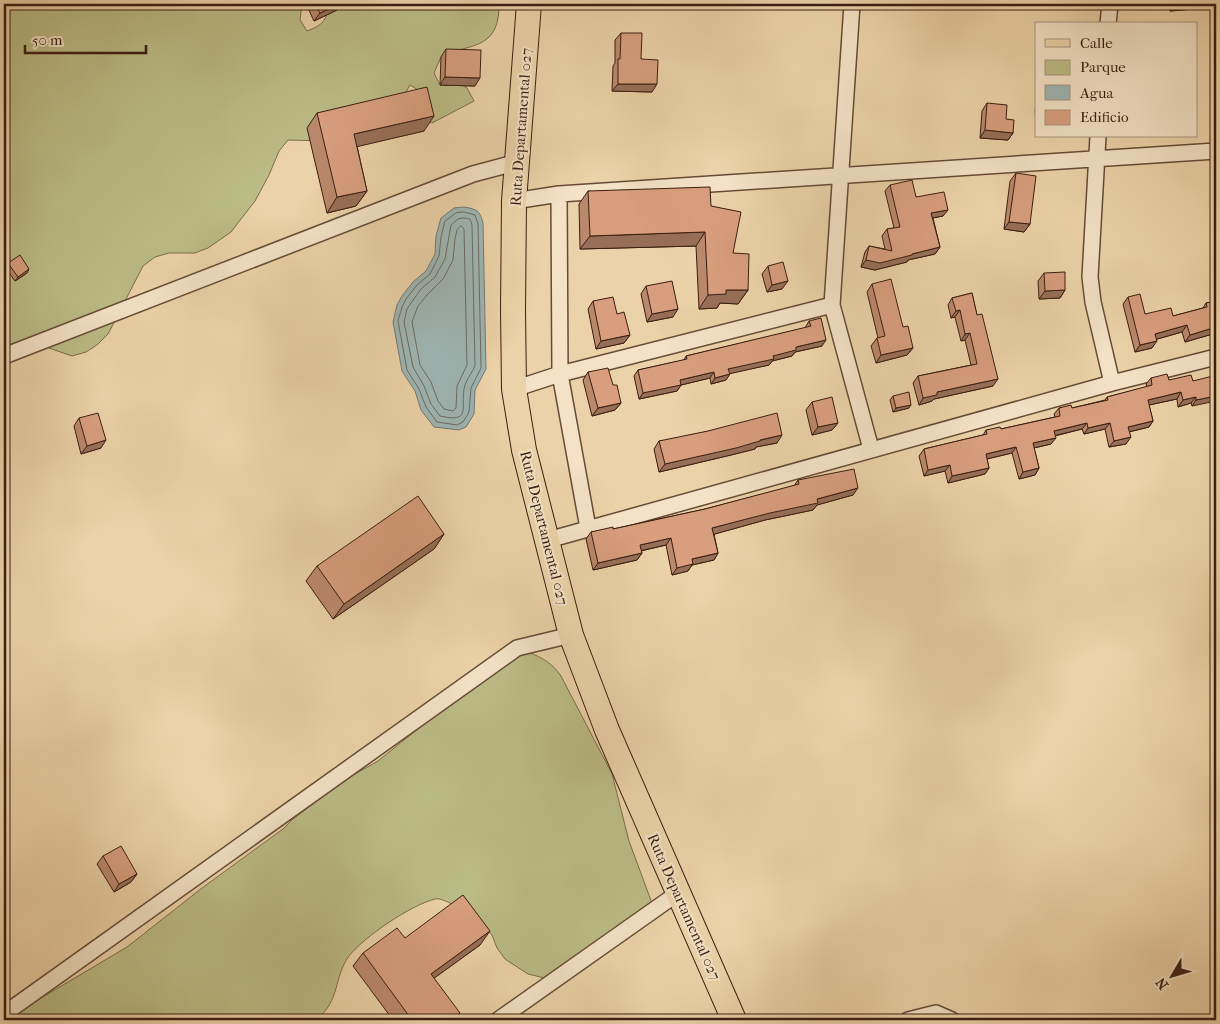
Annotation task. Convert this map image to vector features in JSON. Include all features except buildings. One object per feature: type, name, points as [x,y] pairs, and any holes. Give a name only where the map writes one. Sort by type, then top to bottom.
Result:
[{"type":"main road","name":"Ruta Departamental 027","points":[[529,4],[514,201],[514,389],[524,450],[571,635],[606,730],[734,1020]]},
{"type":"street","points":[[852,4],[832,305],[871,449]]},
{"type":"street","points":[[1108,22],[1110,4]]},
{"type":"street","points":[[1098,138],[1090,277],[1093,302],[1112,383]]},
{"type":"street","points":[[514,201],[560,194],[1216,151]]},
{"type":"street","points":[[4,356],[473,174],[518,162]]},
{"type":"street","points":[[560,194],[560,374],[588,528]]},
{"type":"street","points":[[514,389],[560,374],[832,305]]},
{"type":"street","points":[[548,540],[871,449],[1112,383],[1216,357]]},
{"type":"street","points":[[4,1014],[517,648],[571,635]]},
{"type":"street","points":[[498,1020],[678,893]]},
{"type":"street","points":[[908,1020],[936,1013],[952,1020]]},
{"type":"green space","points":[[18,4],[302,4],[300,20],[307,31],[323,22],[327,4],[492,4],[499,9],[497,23],[487,39],[479,44],[441,57],[434,73],[440,85],[457,81],[467,88],[474,101],[432,123],[416,116],[423,93],[410,85],[403,97],[330,141],[288,140],[279,151],[255,201],[231,232],[208,248],[195,253],[169,253],[155,257],[143,266],[108,334],[97,345],[86,352],[72,356],[46,347],[5,344],[4,342],[4,10]]},
{"type":"green space","points":[[528,652],[547,661],[561,676],[612,774],[629,841],[653,906],[628,936],[582,971],[570,978],[557,981],[528,974],[505,959],[497,948],[492,935],[469,909],[454,909],[450,903],[437,899],[425,902],[401,914],[356,948],[344,964],[329,1005],[316,1020],[4,1020],[127,947],[202,888],[283,829],[341,782],[378,761],[503,660]]},
{"type":"water","points":[[464,207],[477,211],[483,223],[486,369],[475,390],[474,414],[466,427],[459,430],[434,427],[421,410],[415,391],[402,371],[393,322],[397,305],[402,296],[413,282],[426,271],[435,254],[436,236],[441,218],[454,208]]}]
